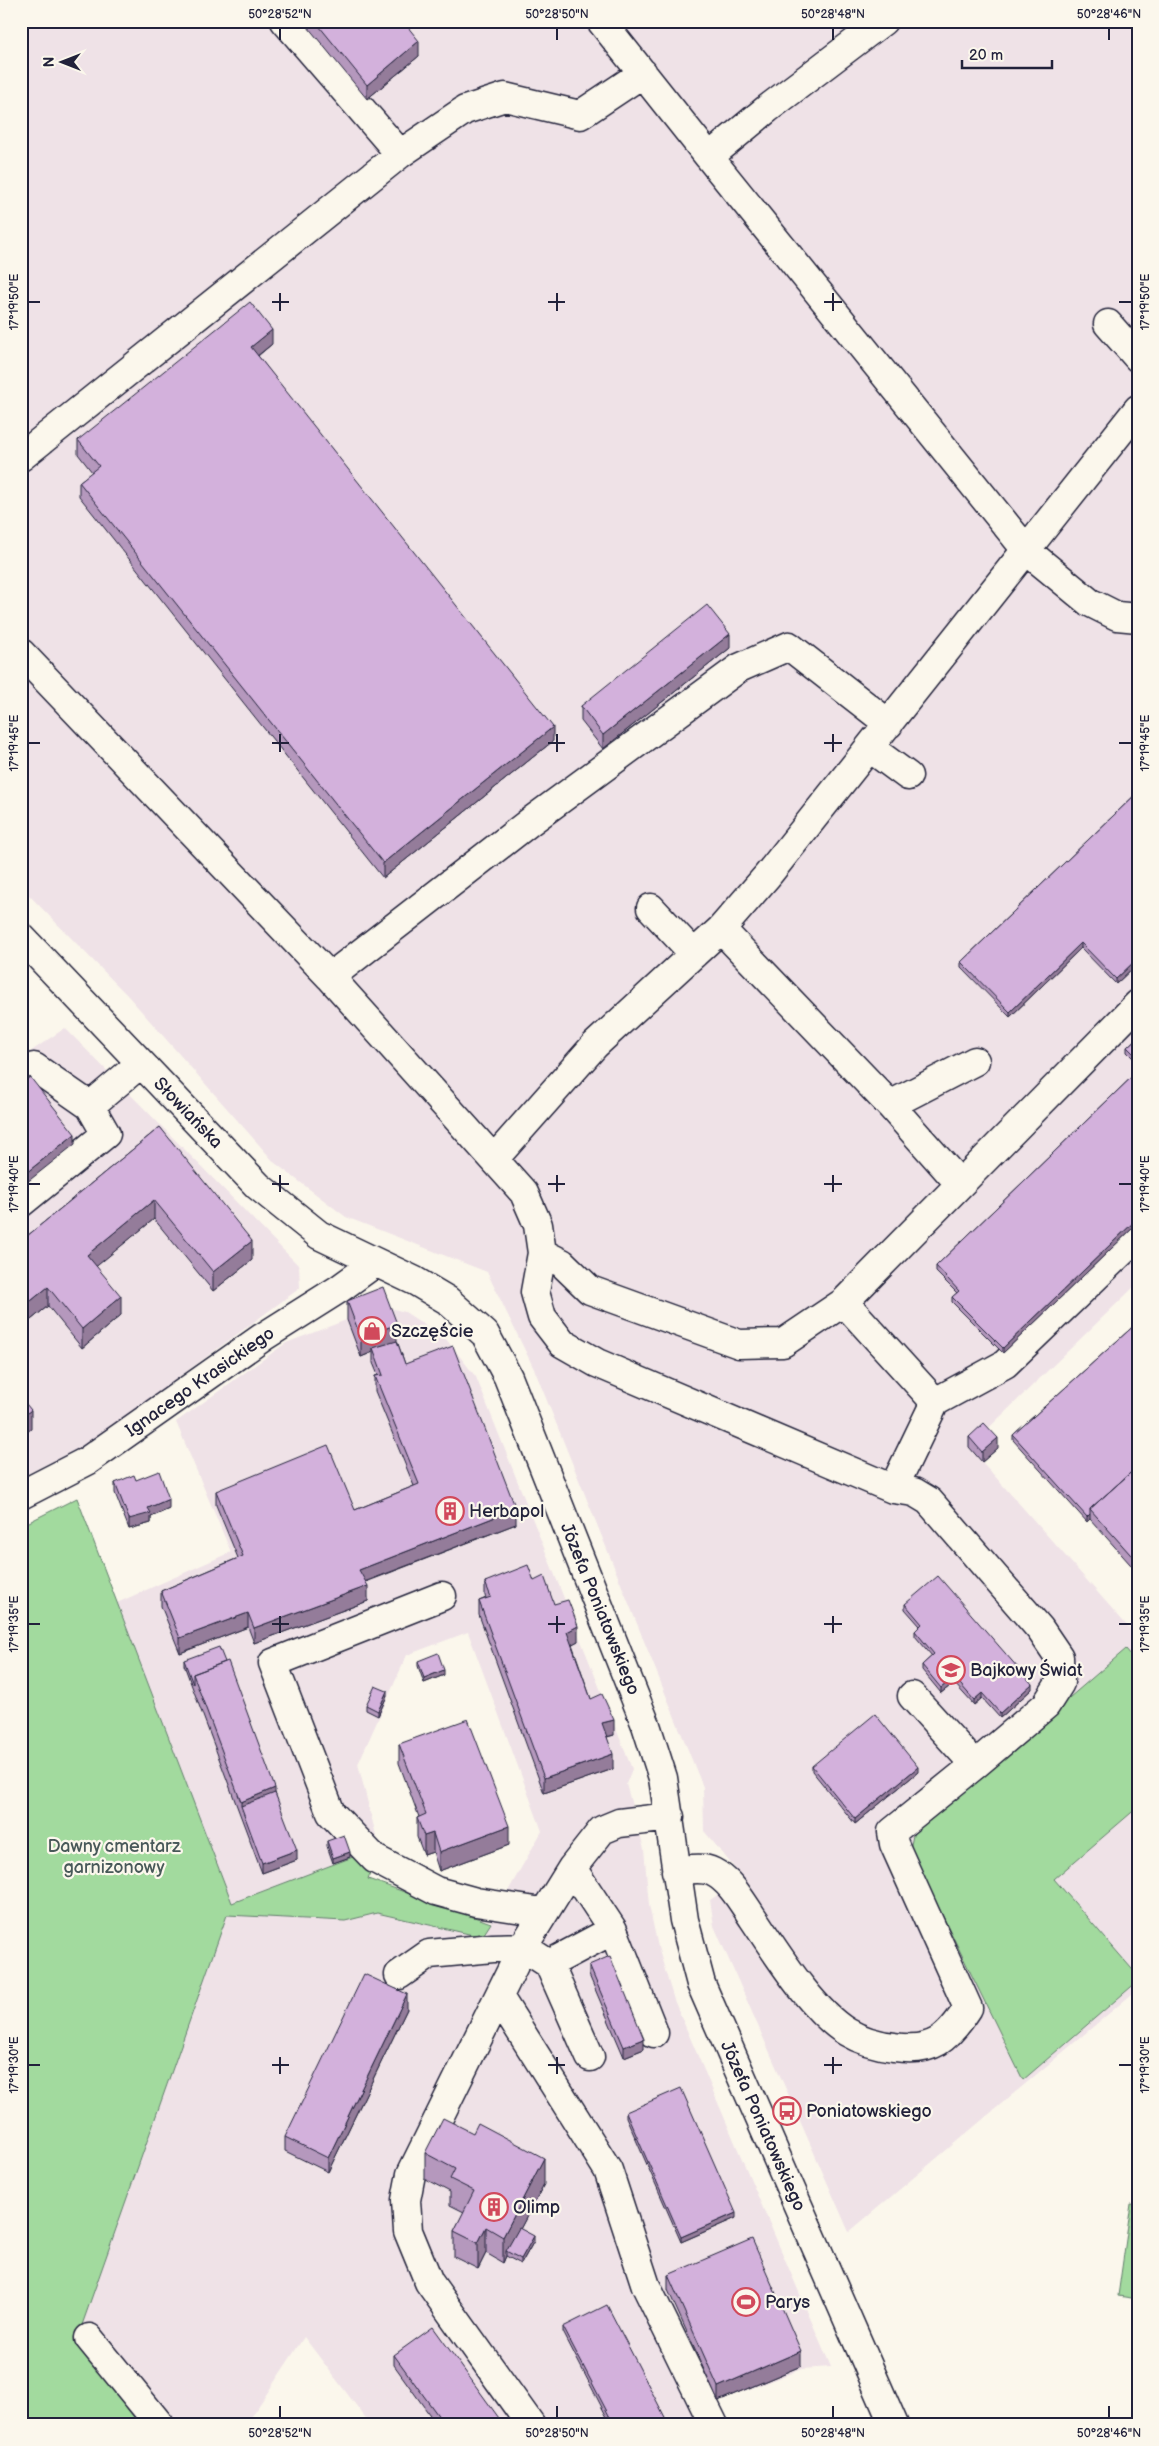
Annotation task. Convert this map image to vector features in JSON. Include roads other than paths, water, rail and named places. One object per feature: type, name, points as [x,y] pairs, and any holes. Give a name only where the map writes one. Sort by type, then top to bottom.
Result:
[{"type":"street","points":[[285,21],[400,154]]},
{"type":"street","points":[[601,21],[1027,551],[1089,602],[1117,616],[1138,618]]},
{"type":"street","points":[[709,157],[767,109],[883,21]]},
{"type":"street","points":[[21,457],[400,154],[465,110],[505,97],[580,115],[643,73]]},
{"type":"street","points":[[1108,324],[1138,358]]},
{"type":"street","points":[[494,1159],[595,1045],[721,929],[767,876],[1138,409]]},
{"type":"street","points":[[330,977],[530,820],[739,668],[789,646],[889,724]]},
{"type":"street","points":[[21,653],[330,977],[524,1193],[538,1225],[542,1253],[536,1292],[542,1317],[562,1343],[597,1363],[893,1489],[914,1492],[929,1501],[1040,1628],[1059,1657],[1060,1682],[1046,1705],[892,1832],[894,1844],[968,2008],[952,2032],[934,2045],[904,2049],[873,2044],[846,2031],[818,2007],[776,1952],[731,1886],[714,1873],[702,1868],[676,1871]]},
{"type":"street","points":[[870,748],[908,776]]},
{"type":"street","points":[[651,908],[694,954]]},
{"type":"street","points":[[721,929],[890,1105],[960,1184]]},
{"type":"street","name":"Słowiańska","points":[[21,937],[140,1064],[264,1191],[319,1235],[375,1263]]},
{"type":"street","points":[[542,1253],[562,1263],[590,1290],[739,1344],[783,1343],[844,1302],[1138,1004]]},
{"type":"street","points":[[890,1105],[975,1061]]},
{"type":"street","points":[[90,1106],[140,1064]]},
{"type":"street","points":[[21,1077],[34,1067],[90,1106],[106,1134],[21,1202]]},
{"type":"street","points":[[893,1489],[935,1402],[1005,1364],[1138,1236]]},
{"type":"street","name":"Ignacego Krasickiego","points":[[21,1495],[87,1461],[263,1337],[339,1289],[375,1263]]},
{"type":"street","name":"Józefa Poniatowskiego","points":[[375,1263],[415,1281],[447,1300],[485,1334],[508,1377],[646,1725],[663,1778],[684,1920],[701,1984],[894,2425]]},
{"type":"street","points":[[844,1302],[935,1402]]},
{"type":"street","points":[[442,1596],[273,1663],[331,1813],[375,1859],[436,1891],[476,1902],[542,1912]]},
{"type":"street","points":[[912,1696],[975,1765]]},
{"type":"street","points":[[531,2425],[429,2282],[408,2231],[406,2200],[411,2174],[523,1947],[542,1912],[572,1868],[602,1830],[619,1823],[670,1817]]},
{"type":"street","points":[[572,1868],[613,1930],[654,2033]]},
{"type":"street","points":[[549,1964],[613,1930]]},
{"type":"street","points":[[399,1976],[429,1954],[523,1947],[549,1964],[590,2057]]},
{"type":"street","points":[[499,1997],[608,2170],[646,2286],[714,2425]]},
{"type":"street","points":[[89,2338],[160,2425]]},
{"type":"place","name":"Szczęście","points":[[372,1331]]},
{"type":"place","name":"Herbapol","points":[[450,1511]]},
{"type":"place","name":"Bajkowy Świat","points":[[951,1670]]},
{"type":"place","name":"Poniatowskiego","points":[[787,2111]]},
{"type":"place","name":"Olimp","points":[[494,2207]]},
{"type":"place","name":"Parys","points":[[746,2302]]},
{"type":"park label","name":"Dawny cmentarz garnizonowy","points":[[114,1856]]}]
